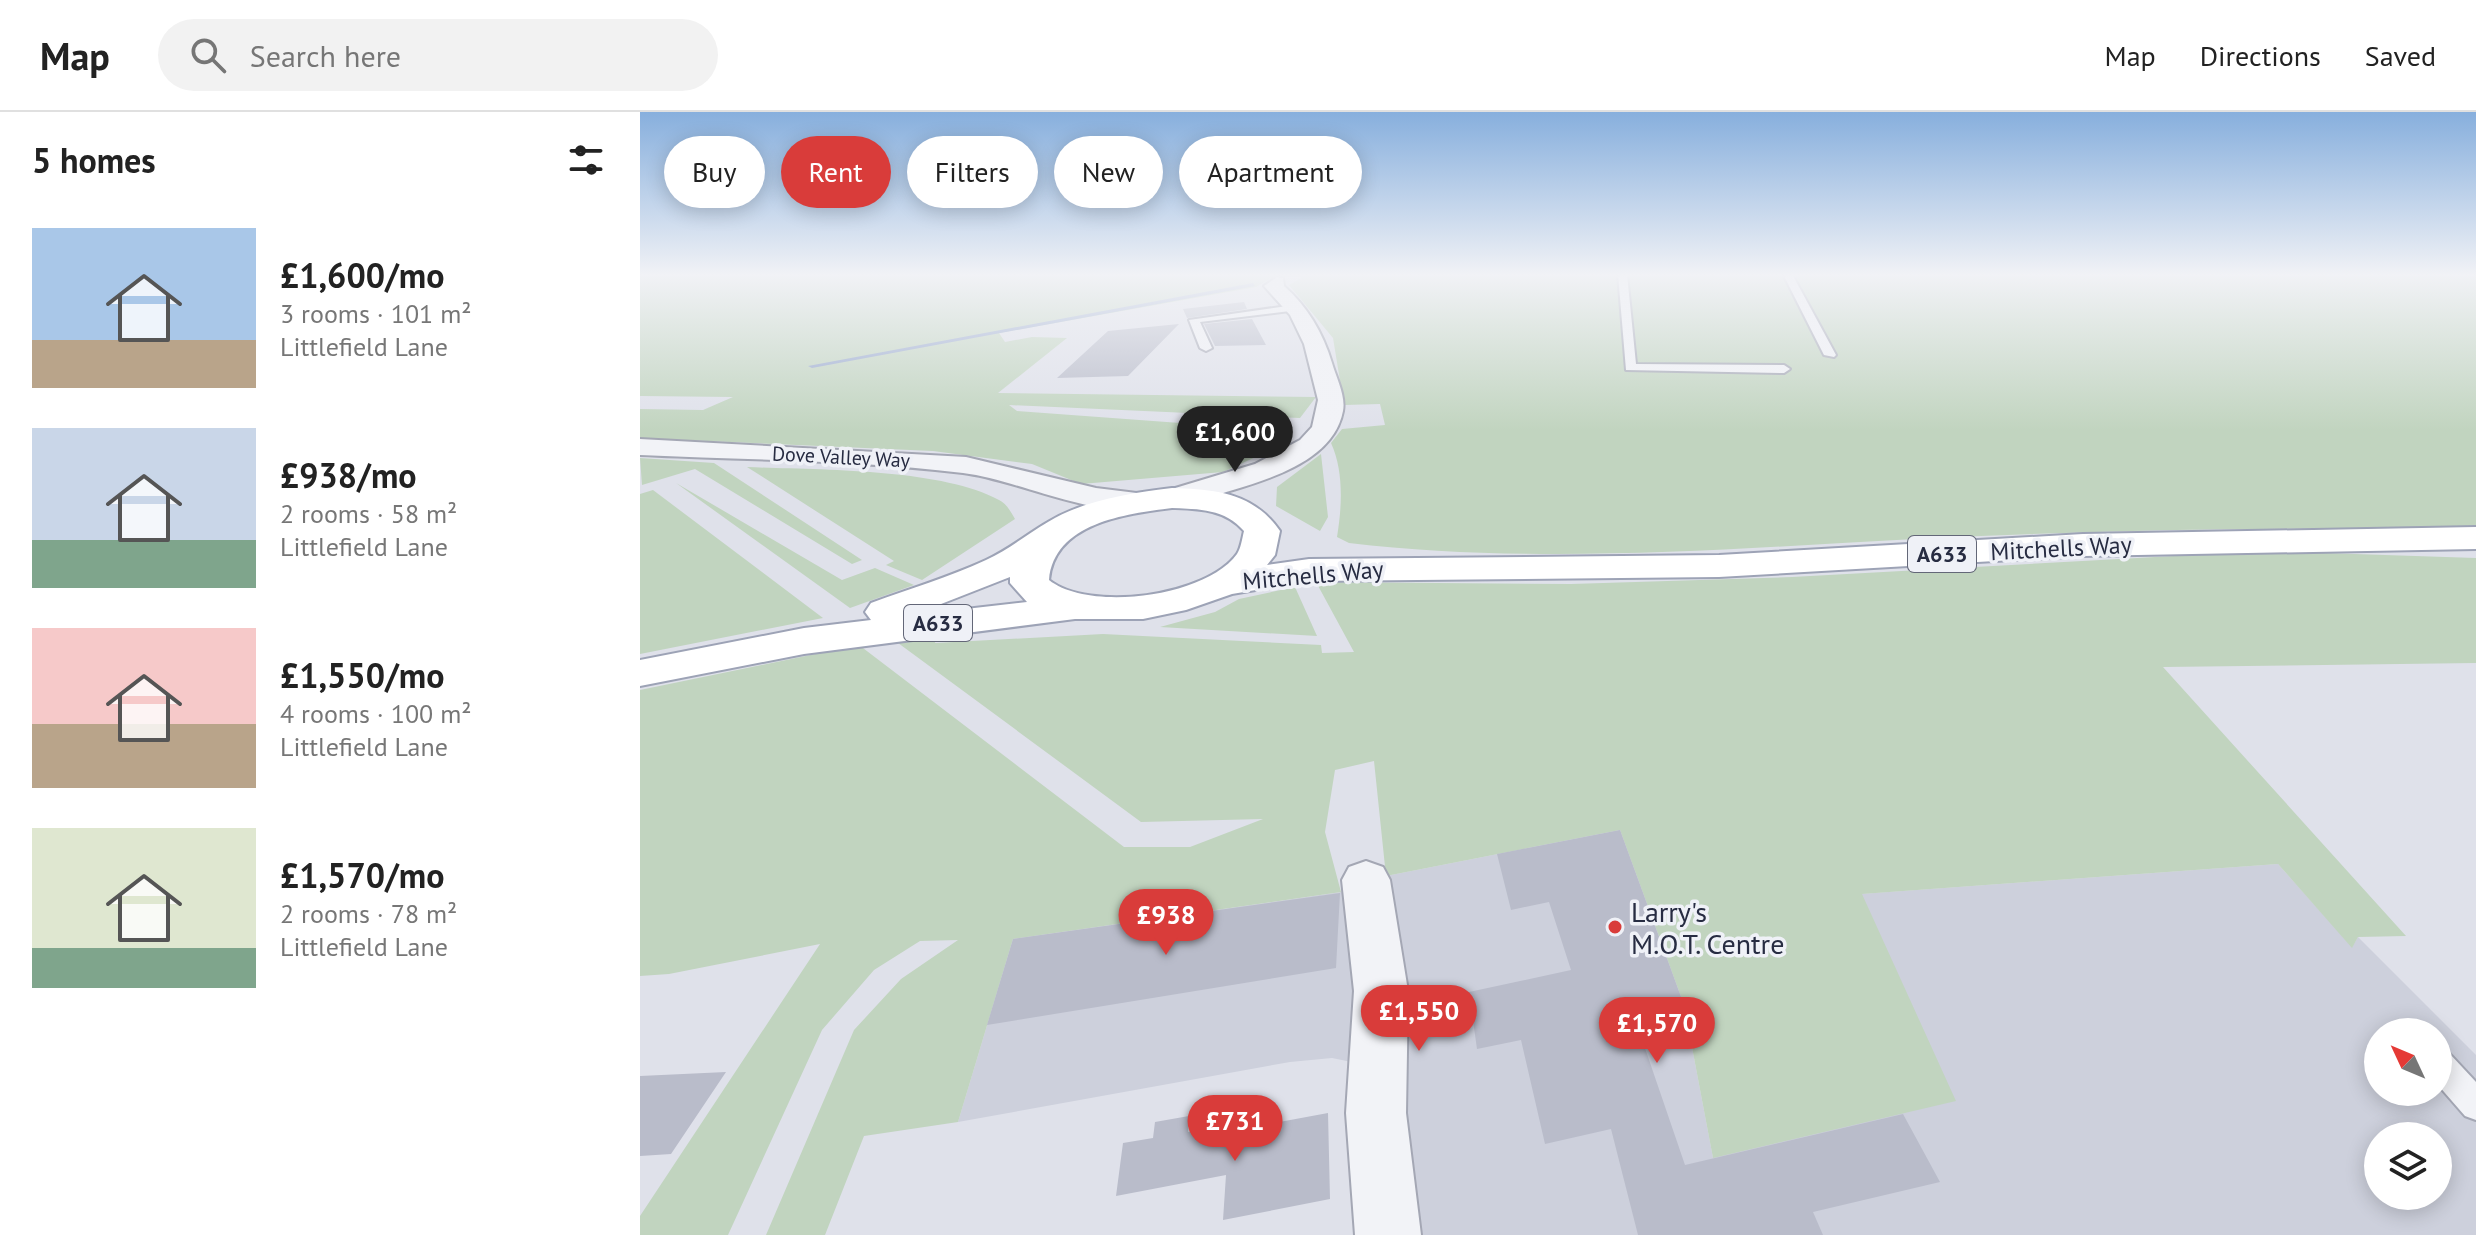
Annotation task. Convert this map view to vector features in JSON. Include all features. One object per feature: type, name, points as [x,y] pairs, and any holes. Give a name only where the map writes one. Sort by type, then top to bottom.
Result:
[{"type":"main road","name":"Mitchells Way","points":[[1048,539],[1086,516],[1157,500],[1211,500],[1249,514],[1287,537],[1318,549],[1407,567]]},
{"type":"main road","points":[[1048,539],[1028,566],[1029,583],[1044,598],[1073,608],[1110,611],[1151,607],[1219,584],[1250,563],[1257,553],[1262,531],[1249,514]]},
{"type":"main road","name":"Mitchells Way","points":[[1219,584],[1309,570],[1690,566],[2097,545],[2476,538]]},
{"type":"main road","points":[[804,641],[929,597],[1048,539]]},
{"type":"main road","name":"A633","points":[[640,673],[804,641],[1073,608]]},
{"type":"street","points":[[1157,500],[1270,469],[1310,444],[1328,422],[1331,407],[1314,335],[1308,326]]},
{"type":"street","name":"Dove Valley Way","points":[[640,447],[871,457],[966,465],[1096,497],[1157,500]]},
{"type":"street","points":[[1249,514],[1270,469]]},
{"type":"street","points":[[1038,485],[1048,539]]},
{"type":"street","points":[[1366,880],[1381,991],[1376,1113],[1388,1235]]},
{"type":"lane","points":[[1197,326],[1206,348]]},
{"type":"lane","points":[[1627,326],[1630,367],[1784,369]]},
{"type":"lane","points":[[1815,326],[1830,355]]},
{"type":"lane","points":[[2452,1078],[2476,1105]]},
{"type":"shaded area","points":[[1620,830],[1684,1005],[1713,1158],[1861,894],[2278,864],[2352,947],[2358,937],[2439,1018],[2364,1018],[2364,1106],[2452,1106],[2452,1031],[2476,1055],[2476,1235],[1407,1235],[1386,1069],[1332,1058],[1290,1062],[958,1122],[1013,939],[1341,892],[1386,876]]},
{"type":"green space","points":[[640,326],[1036,326],[999,333],[1005,342],[1032,337],[1067,338],[998,393],[1316,397],[1300,418],[1009,405],[1017,411],[1290,431],[1273,449],[1223,472],[1081,484],[1032,464],[933,451],[640,438],[640,409],[703,410],[733,397],[640,396]]},
{"type":"green space","points":[[1323,326],[2476,326],[2476,531],[2125,531],[1561,554],[1420,550],[1349,543],[1337,537],[1341,489],[1331,443],[1342,429],[1385,425],[1380,404],[1344,405],[1333,338]]},
{"type":"green space","points":[[1321,454],[1328,517],[1320,531],[1276,506],[1277,487]]},
{"type":"green space","points":[[640,458],[714,463],[862,560],[852,564],[695,469],[642,485]]},
{"type":"green space","points":[[747,467],[842,470],[944,482],[999,500],[1015,519],[922,580],[886,565],[894,561]]},
{"type":"green space","points":[[676,483],[842,580],[875,568],[914,585],[850,608]]},
{"type":"green space","points":[[653,490],[823,618],[640,654],[640,494]]},
{"type":"green space","points":[[2265,551],[2476,558],[2476,663],[2163,667],[2406,936],[2358,937],[2352,948],[2278,864],[1862,894],[1956,1101],[1713,1158],[1684,1005],[1620,830],[1386,876],[1374,761],[1335,770],[1325,832],[1341,892],[1013,939],[958,1122],[864,1136],[825,1235],[766,1235],[854,1030],[901,979],[958,940],[920,941],[874,970],[822,1030],[728,1235],[640,1235],[640,1216],[820,944],[669,974],[640,976],[640,690],[859,645],[1124,847],[1190,847],[1263,819],[1141,822],[894,640],[938,631],[935,643],[1103,634],[1321,645],[1322,653],[1354,652],[1316,582],[1571,584],[1792,577]]},
{"type":"green space","points":[[1295,587],[1317,636],[1160,627],[1215,612],[1239,599]]},
{"type":"building","points":[[1177,326],[1128,376],[1057,378],[1108,331]]},
{"type":"building","points":[[1205,326],[1256,326],[1266,345],[1215,346]]},
{"type":"building","points":[[1620,830],[1684,1005],[1634,1016],[1685,1165],[1903,1114],[1940,1182],[1813,1212],[1823,1235],[1638,1235],[1611,1129],[1545,1144],[1521,1040],[1477,1049],[1469,992],[1571,970],[1549,902],[1511,910],[1497,854]]},
{"type":"building","points":[[1340,893],[1336,968],[987,1025],[1013,939]]},
{"type":"building","points":[[726,1072],[671,1154],[640,1156],[640,1076]]},
{"type":"building","points":[[1328,1113],[1330,1199],[1223,1220],[1226,1175],[1116,1196],[1123,1143],[1153,1138],[1155,1122],[1189,1116],[1188,1132],[1219,1125],[1219,1133]]},
{"type":"waterway","points":[[812,366],[1028,326]]},
{"type":"place","name":"Larry's M.O.T. Centre","points":[[1615,927]]}]
